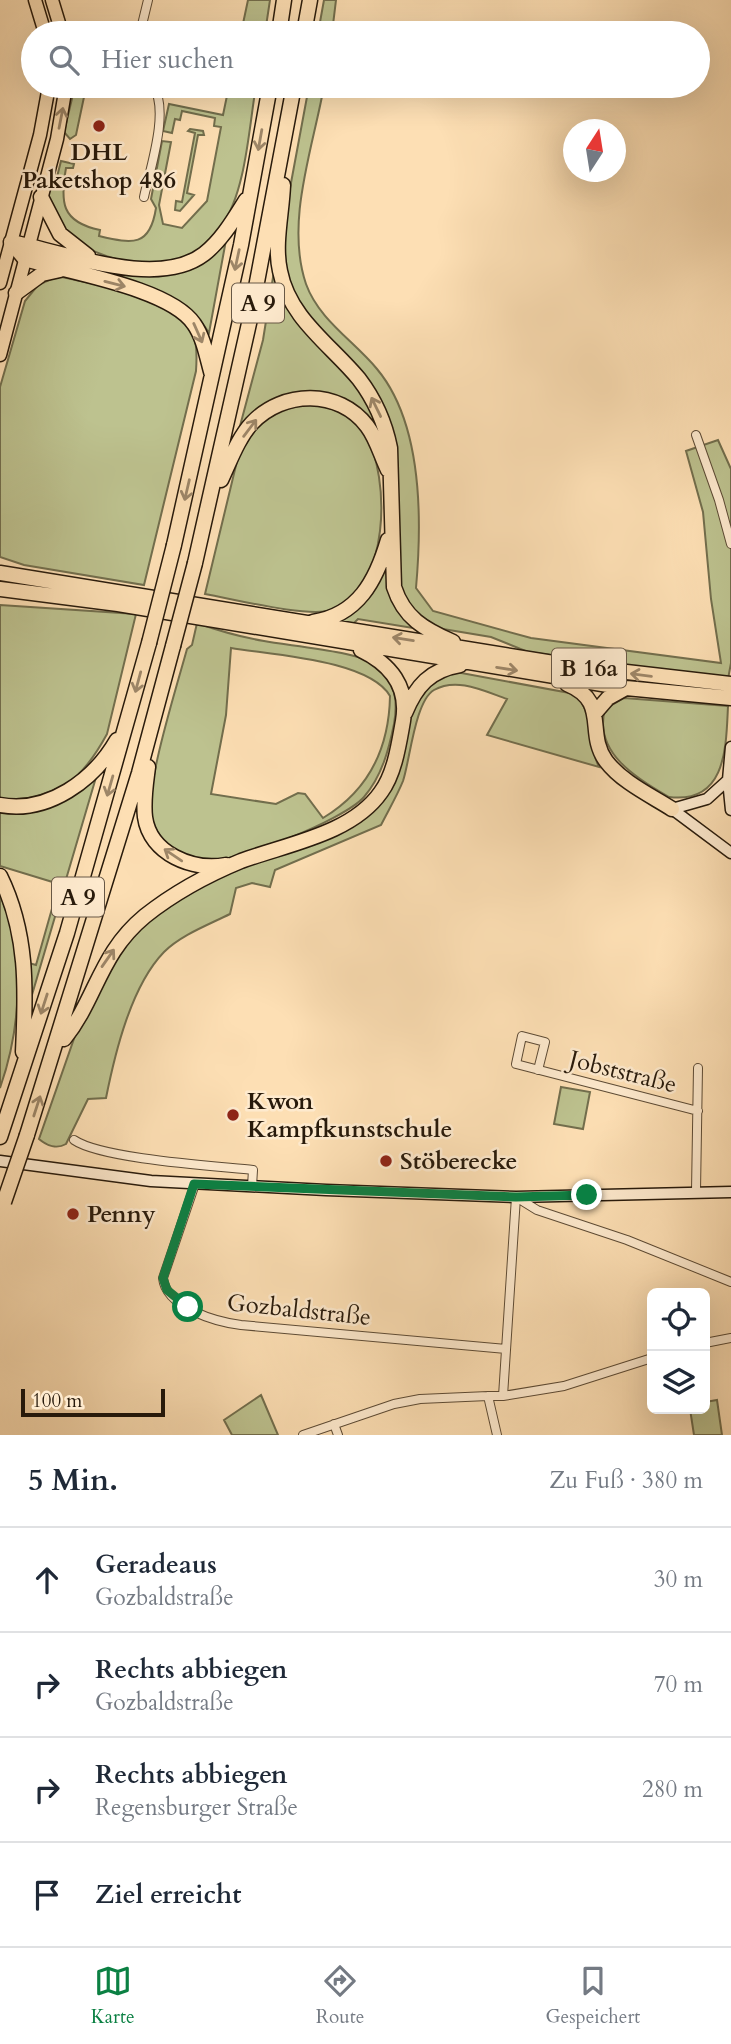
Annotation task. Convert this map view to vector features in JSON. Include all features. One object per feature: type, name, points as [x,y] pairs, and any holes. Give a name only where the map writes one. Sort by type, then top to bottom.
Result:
[{"type":"highway","points":[[281,21],[284,0]]},
{"type":"highway","points":[[306,21],[310,0]]},
{"type":"highway","name":"A 9","points":[[2,1131],[71,919],[149,643],[212,375],[268,98]]},
{"type":"highway","name":"A 9","points":[[197,563],[250,319],[292,98]]},
{"type":"highway","name":"A 9","points":[[289,118],[278,239],[279,271],[312,331],[369,393],[387,430],[390,448],[394,587],[399,603],[418,624],[471,656]]},
{"type":"highway","name":"A 9","points":[[64,1039],[150,754],[217,487],[283,185]]},
{"type":"highway","name":"A 9","points":[[27,252],[151,270],[186,265],[216,243],[250,193]]},
{"type":"highway","name":"A 9","points":[[41,197],[60,234],[95,260]]},
{"type":"highway","points":[[6,240],[27,252]]},
{"type":"highway","name":"A 9","points":[[27,252],[62,270],[151,293],[185,313],[197,330],[212,375]]},
{"type":"highway","points":[[16,293],[42,274],[62,270]]},
{"type":"highway","name":"A 9","points":[[217,487],[254,421],[275,405],[312,397],[333,401],[353,411],[376,442],[389,473]]},
{"type":"highway","name":"A 9","points":[[305,624],[337,616],[357,603],[375,576],[391,527]]},
{"type":"highway","points":[[0,563],[67,584]]},
{"type":"highway","name":"B 16a","points":[[0,573],[305,624],[471,656],[543,675],[626,688],[731,698]]},
{"type":"highway","name":"B 16a","points":[[0,589],[79,598],[344,642],[731,684]]},
{"type":"highway","points":[[0,598],[79,598]]},
{"type":"highway","name":"A 9","points":[[344,642],[373,656],[391,669],[402,694],[404,714]]},
{"type":"highway","name":"A 9","points":[[2,1207],[49,1069],[176,647]]},
{"type":"highway","name":"A 9","points":[[49,1069],[102,966],[131,929],[187,887],[238,863],[337,827],[368,806],[387,782],[404,714],[424,680],[471,656]]},
{"type":"highway","points":[[543,675],[582,691],[596,713],[597,740],[607,763],[620,776],[672,809]]},
{"type":"highway","points":[[596,713],[608,698],[626,688]]},
{"type":"highway","name":"A 9","points":[[0,805],[28,807],[72,788],[108,756],[128,720]]},
{"type":"highway","name":"A 9","points":[[150,754],[145,820],[163,849],[178,860],[195,865],[238,863]]},
{"type":"highway","name":"A 9","points":[[0,876],[13,905],[26,963],[22,1071]]},
{"type":"main road","points":[[35,0],[41,21]]},
{"type":"main road","points":[[52,0],[58,21]]},
{"type":"main road","points":[[0,284],[6,240],[46,98]]},
{"type":"main road","points":[[0,355],[64,98]]},
{"type":"street","points":[[143,21],[148,0]]},
{"type":"street","points":[[144,197],[159,117],[159,98]]},
{"type":"street","points":[[696,435],[731,544]]},
{"type":"street","points":[[731,747],[728,780],[731,810]]},
{"type":"street","points":[[672,809],[707,799],[722,789],[728,780]]},
{"type":"street","points":[[672,809],[731,853]]},
{"type":"street","name":"Jobststraße","points":[[538,1070],[545,1042],[522,1037],[516,1064],[538,1070],[698,1111]]},
{"type":"street","points":[[696,1191],[698,1069]]},
{"type":"street","points":[[74,1140],[83,1146],[114,1153],[253,1170],[252,1186]]},
{"type":"street","points":[[0,1161],[112,1177],[194,1184],[516,1197],[731,1192]]},
{"type":"street","name":"Gozbaldstraße","points":[[194,1184],[163,1278],[167,1290],[203,1316],[226,1323],[506,1349]]},
{"type":"street","points":[[503,1396],[516,1197]]},
{"type":"street","points":[[516,1197],[537,1210],[626,1240],[731,1282]]},
{"type":"street","points":[[710,1342],[731,1338]]},
{"type":"street","points":[[303,1435],[394,1404],[419,1399],[503,1396],[564,1386],[647,1360]]},
{"type":"street","points":[[488,1396],[497,1435]]},
{"type":"street","points":[[334,1424],[338,1435]]},
{"type":"green space","points":[[248,0],[270,0],[267,21],[244,21]]},
{"type":"green space","points":[[324,0],[336,0],[333,21],[320,21]]},
{"type":"green space","points":[[72,98],[84,98],[76,135],[70,139],[64,132]]},
{"type":"green space","points":[[227,98],[254,98],[241,177],[230,211],[218,231],[191,256],[165,264],[117,259],[84,246],[59,224],[51,209],[48,191],[56,181],[61,161],[74,164],[73,168],[66,168],[63,191],[66,209],[77,222],[100,230],[99,236],[130,241],[144,236],[153,221],[156,208],[151,199],[162,141],[171,142],[159,205],[163,224],[182,228],[207,201],[221,127],[214,126],[215,118],[182,111],[180,120],[175,119],[172,133],[163,131],[169,104],[223,115]]},
{"type":"green space","points":[[307,98],[321,98],[303,185],[298,236],[300,260],[306,284],[319,309],[377,369],[392,391],[403,417],[416,474],[419,533],[416,588],[433,611],[531,638],[721,663],[711,599],[703,512],[686,451],[718,440],[731,469],[731,663],[728,679],[528,652],[491,637],[443,629],[425,623],[402,595],[398,577],[398,472],[392,429],[291,291],[282,255],[288,199]]},
{"type":"green space","points":[[188,131],[203,131],[204,135],[198,135],[187,193],[194,195],[180,211],[175,210],[176,201],[182,202],[195,133]]},
{"type":"green space","points":[[226,240],[209,333],[197,317],[162,294],[120,278],[57,260],[190,269],[209,259]]},
{"type":"green space","points":[[274,271],[352,378],[382,429],[378,436],[309,392],[244,427],[240,426],[263,340]]},
{"type":"green space","points":[[58,276],[126,291],[159,304],[186,323],[195,340],[196,371],[144,585],[24,565],[0,557],[0,387],[25,301],[38,285]]},
{"type":"green space","points":[[311,403],[342,413],[355,421],[365,433],[373,453],[379,477],[380,531],[375,557],[365,580],[351,598],[332,610],[321,612],[288,610],[205,594],[238,457],[244,443],[266,418],[285,409]]},
{"type":"green space","points":[[385,556],[413,628],[358,619],[353,624],[334,622],[345,617],[361,603]]},
{"type":"green space","points":[[0,605],[136,614],[107,734],[87,765],[65,786],[37,797],[0,799]]},
{"type":"green space","points":[[197,623],[247,638],[356,656],[378,666],[392,685],[395,716],[384,762],[364,797],[335,817],[312,828],[238,856],[203,861],[177,852],[163,840],[153,824],[150,801],[170,709],[187,649],[192,645]],"holes":[[[231,648],[342,667],[379,684],[390,696],[385,734],[373,767],[352,795],[323,818],[305,794],[298,793],[276,804],[211,794],[226,715]]]},
{"type":"green space","points":[[456,672],[575,694],[589,720],[592,747],[599,767],[487,735],[507,699],[461,685],[443,686],[434,690],[422,706],[403,781],[381,825],[275,870],[270,887],[252,883],[236,888],[230,914],[187,935],[164,952],[142,983],[126,1021],[106,1098],[88,1099],[66,1144],[52,1146],[39,1139],[84,1010],[130,937],[172,900],[228,873],[352,825],[370,813],[414,702],[428,681]]},
{"type":"green space","points":[[624,698],[728,706],[724,754],[713,782],[688,797],[669,797],[644,782],[620,762],[605,738],[603,724],[605,709]]},
{"type":"green space","points":[[97,774],[29,1005],[29,963],[36,965],[59,884],[0,866],[0,810]]},
{"type":"green space","points":[[0,895],[14,942],[18,991],[13,1041],[0,1088]]},
{"type":"green space","points":[[561,1087],[590,1092],[583,1129],[554,1124]]},
{"type":"green space","points":[[261,1395],[278,1435],[232,1435],[224,1420]]},
{"type":"green space","points":[[717,1400],[722,1435],[694,1435],[691,1414],[710,1414],[710,1401]]},
{"type":"place","name":"DHL Paketshop 486","points":[[99,126]]},
{"type":"place","name":"Kwon Kampfkunstschule","points":[[233,1115]]},
{"type":"place","name":"Stöberecke","points":[[386,1161]]},
{"type":"place","name":"Penny","points":[[73,1214]]},
{"type":"route","points":[[188,1307],[167,1290],[163,1278],[194,1184],[516,1197],[587,1195]]}]
